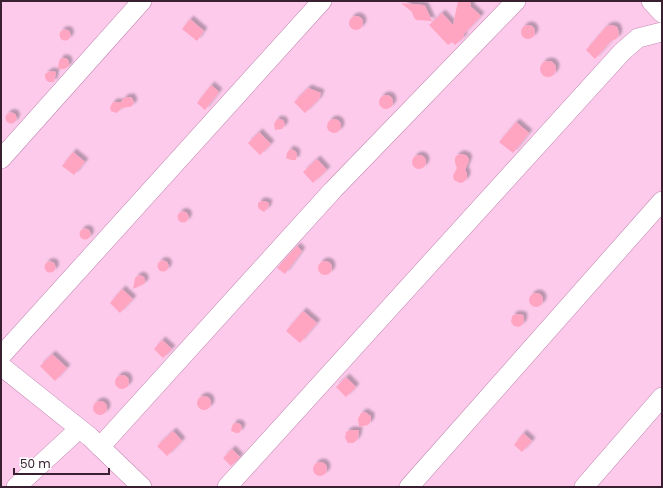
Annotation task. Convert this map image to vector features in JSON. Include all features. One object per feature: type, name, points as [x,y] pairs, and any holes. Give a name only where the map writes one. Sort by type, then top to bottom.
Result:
[{"type":"street","points":[[1,159],[142,1]]},
{"type":"street","points":[[1,356],[322,1]]},
{"type":"street","points":[[100,447],[334,190],[516,1]]},
{"type":"street","points":[[651,1],[662,14]]},
{"type":"street","points":[[227,487],[622,52],[638,38],[662,32]]},
{"type":"street","points":[[409,487],[662,200]]},
{"type":"street","points":[[1,366],[90,437],[142,487]]},
{"type":"street","points":[[584,487],[662,397]]},
{"type":"street","points":[[16,487],[80,429]]},
{"type":"building","points":[[458,1],[470,1],[471,7],[481,16],[463,35],[464,37],[455,45],[452,42],[448,45],[429,25],[442,13],[453,25]]},
{"type":"building","points":[[401,3],[425,6],[432,21],[416,20],[412,12]]},
{"type":"building","points":[[356,16],[361,18],[363,23],[361,28],[356,30],[351,28],[349,23],[351,18]]},
{"type":"building","points":[[190,19],[204,31],[197,41],[182,29]]},
{"type":"building","points":[[528,25],[533,27],[535,32],[533,37],[528,39],[523,37],[521,32],[523,27]]},
{"type":"building","points":[[612,25],[617,27],[619,32],[618,37],[611,41],[595,59],[586,50],[607,26]]},
{"type":"building","points":[[65,29],[69,31],[71,35],[69,39],[65,41],[61,39],[59,35],[61,31]]},
{"type":"building","points":[[61,58],[67,59],[69,66],[64,69],[58,69],[59,61]]},
{"type":"building","points":[[548,61],[555,66],[556,69],[551,76],[548,77],[541,72],[540,69],[545,62]]},
{"type":"building","points":[[50,71],[56,72],[54,82],[49,82],[46,80],[45,74]]},
{"type":"building","points":[[211,85],[219,92],[205,110],[197,103]]},
{"type":"building","points":[[308,88],[321,93],[319,99],[305,113],[294,102]]},
{"type":"building","points":[[386,95],[391,97],[393,102],[391,107],[386,109],[381,107],[379,102],[381,97]]},
{"type":"building","points":[[131,97],[133,100],[134,103],[132,106],[121,108],[116,113],[111,111],[110,108],[112,103],[121,102],[124,98]]},
{"type":"building","points":[[9,113],[13,113],[15,114],[15,122],[9,123],[6,120],[6,116]]},
{"type":"building","points":[[277,119],[283,120],[285,125],[282,129],[275,130],[274,124]]},
{"type":"building","points":[[331,119],[337,119],[341,123],[341,129],[337,133],[331,133],[327,129],[327,123]]},
{"type":"building","points":[[516,122],[529,133],[513,153],[499,142]]},
{"type":"building","points":[[259,132],[271,144],[260,155],[248,143]]},
{"type":"building","points":[[290,149],[295,151],[297,154],[296,160],[286,158]]},
{"type":"building","points":[[73,152],[85,162],[74,175],[62,166]]},
{"type":"building","points":[[460,154],[467,156],[469,160],[465,170],[467,178],[464,182],[460,183],[454,180],[453,176],[457,168],[455,158]]},
{"type":"building","points":[[419,155],[424,157],[426,162],[424,167],[419,169],[414,167],[412,162],[414,157]]},
{"type":"building","points":[[317,159],[327,170],[313,183],[303,172]]},
{"type":"building","points":[[261,201],[269,203],[268,208],[264,212],[258,207],[258,203]]},
{"type":"building","points":[[181,212],[185,212],[187,213],[187,221],[181,222],[178,219],[178,215]]},
{"type":"building","points":[[85,228],[89,230],[91,234],[89,238],[85,240],[81,238],[79,234],[81,230]]},
{"type":"building","points":[[297,246],[302,251],[285,274],[277,268]]},
{"type":"building","points":[[161,261],[165,261],[167,262],[167,270],[161,271],[158,268],[158,264]]},
{"type":"building","points":[[325,261],[330,263],[332,268],[330,273],[325,275],[320,273],[318,268],[320,263]]},
{"type":"building","points":[[48,262],[52,262],[54,263],[54,271],[48,272],[45,269],[45,265]]},
{"type":"building","points":[[139,275],[144,277],[145,283],[133,289],[135,278]]},
{"type":"building","points":[[122,289],[133,299],[120,313],[110,303]]},
{"type":"building","points":[[536,293],[541,295],[543,300],[541,305],[536,307],[531,305],[529,300],[531,295]]},
{"type":"building","points":[[303,311],[317,323],[300,343],[286,331]]},
{"type":"building","points":[[516,314],[523,315],[523,324],[519,327],[514,326],[511,322],[512,316]]},
{"type":"building","points":[[162,340],[172,349],[163,358],[154,349]]},
{"type":"building","points":[[52,354],[67,368],[55,381],[40,366]]},
{"type":"building","points":[[122,375],[127,377],[129,382],[127,387],[122,389],[117,387],[115,382],[117,377]]},
{"type":"building","points":[[346,377],[356,387],[346,397],[336,387]]},
{"type":"building","points":[[204,396],[209,398],[211,403],[209,408],[204,410],[199,408],[197,403],[199,398]]},
{"type":"building","points":[[100,401],[105,403],[107,408],[105,413],[100,415],[95,413],[93,408],[95,403]]},
{"type":"building","points":[[365,412],[371,416],[371,421],[368,425],[359,427],[358,419],[361,413]]},
{"type":"building","points":[[234,423],[240,424],[242,427],[239,433],[231,431]]},
{"type":"building","points":[[350,430],[359,430],[358,438],[353,443],[348,443],[345,438],[346,432]]},
{"type":"building","points":[[173,431],[182,441],[167,456],[157,446]]},
{"type":"building","points":[[523,433],[532,441],[522,452],[514,445]]},
{"type":"building","points":[[232,449],[240,457],[231,466],[223,458]]},
{"type":"building","points":[[320,462],[325,464],[327,469],[325,474],[320,476],[315,474],[313,469],[315,464]]}]
